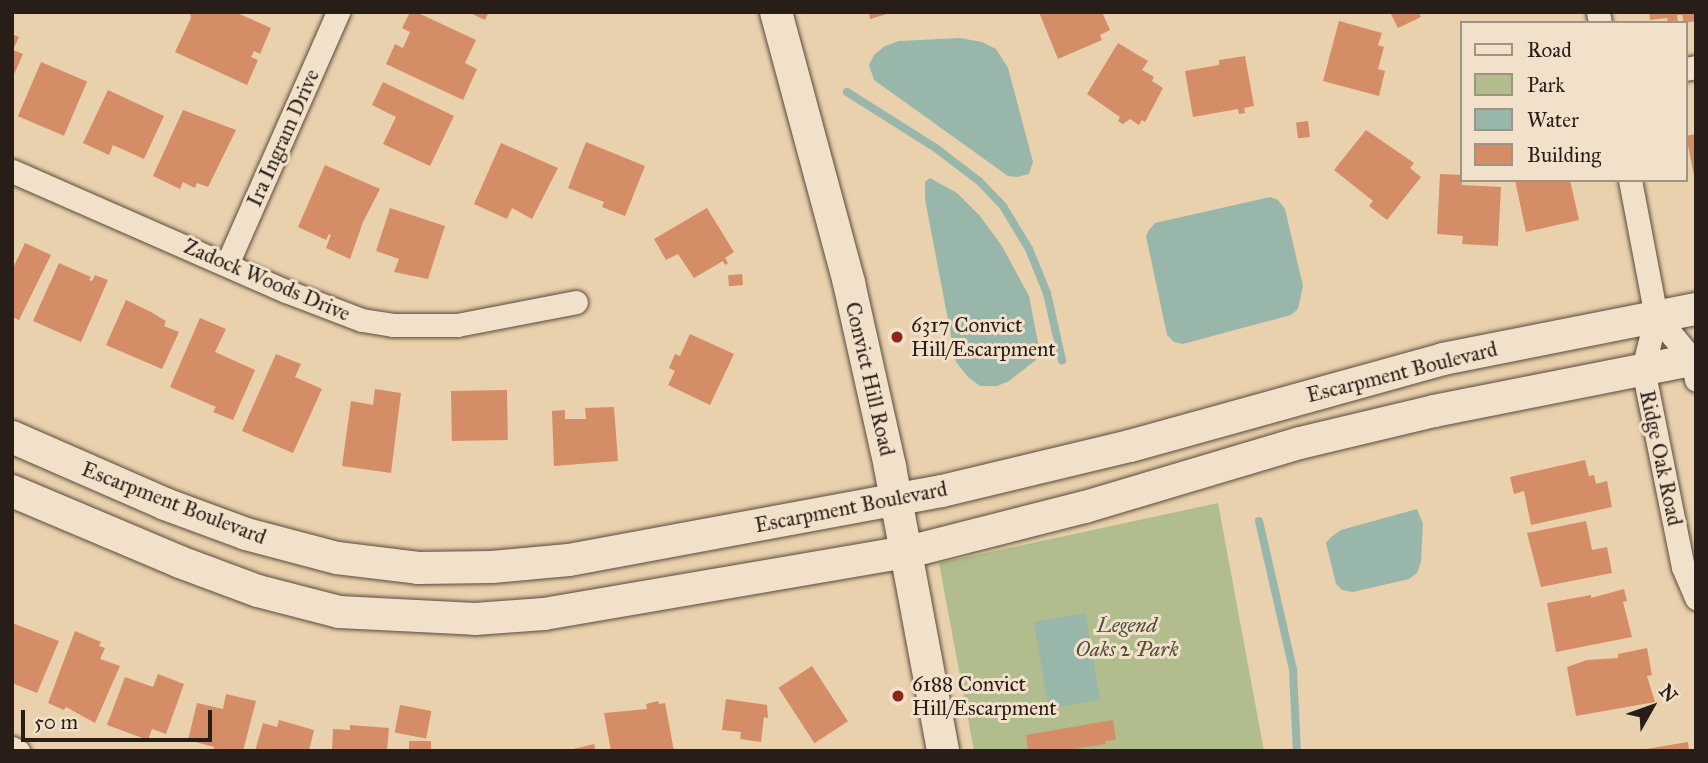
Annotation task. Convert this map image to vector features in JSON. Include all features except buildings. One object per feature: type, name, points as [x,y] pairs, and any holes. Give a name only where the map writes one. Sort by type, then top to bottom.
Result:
[{"type":"main road","name":"Convict Hill Road","points":[[776,12],[849,283],[898,498],[943,751]]},
{"type":"main road","name":"Escarpment Boulevard","points":[[12,437],[166,504],[246,534],[337,558],[418,568],[569,561],[898,498],[1130,446],[1443,359],[1696,309]]},
{"type":"main road","points":[[12,491],[258,591],[339,612],[456,618],[544,614],[612,605],[908,552],[1085,507],[1300,443],[1434,411],[1643,369],[1694,366]]},
{"type":"main road","points":[[42,504],[61,458]]},
{"type":"main road","points":[[456,618],[457,568]]},
{"type":"street","name":"Ira Ingram Drive","points":[[227,264],[338,12]]},
{"type":"street","name":"Zadock Woods Drive","points":[[12,171],[338,313],[393,326],[457,326],[576,302]]},
{"type":"street","name":"Ridge Oak Road","points":[[1630,182],[1656,316],[1643,369],[1683,568],[1696,598]]},
{"type":"street","name":"Ridge Oak Road","points":[[1656,316],[1694,366]]},
{"type":"street","points":[[12,748],[18,751]]},
{"type":"green space","name":"Legend Oaks 2 Park","points":[[1218,503],[1264,751],[974,751],[939,563]]},
{"type":"water","points":[[960,38],[982,42],[996,49],[1008,68],[1033,162],[1029,174],[1008,176],[874,80],[869,65],[874,55],[885,46],[899,41]]},
{"type":"water","points":[[930,178],[957,193],[980,216],[1002,246],[1029,296],[1038,343],[1036,360],[1009,381],[997,386],[980,386],[968,377],[956,362],[925,199],[925,182]]},
{"type":"water","points":[[1270,197],[1278,200],[1285,209],[1303,286],[1298,309],[1291,315],[1183,344],[1174,342],[1167,335],[1146,236],[1149,230],[1155,223]]},
{"type":"water","points":[[1417,509],[1423,524],[1421,562],[1417,573],[1409,579],[1353,592],[1342,590],[1336,584],[1326,543],[1331,537],[1341,530]]},
{"type":"water","points":[[1085,613],[1100,700],[1049,709],[1034,622]]},
{"type":"waterway","points":[[847,92],[937,149],[979,181],[1003,206],[1029,249],[1047,293],[1062,360]]},
{"type":"waterway","points":[[1259,521],[1293,670],[1297,751]]},
{"type":"place","name":"6317 Convict Hill/Escarpment","points":[[897,337]]},
{"type":"place","name":"6188 Convict Hill/Escarpment","points":[[898,696]]}]
